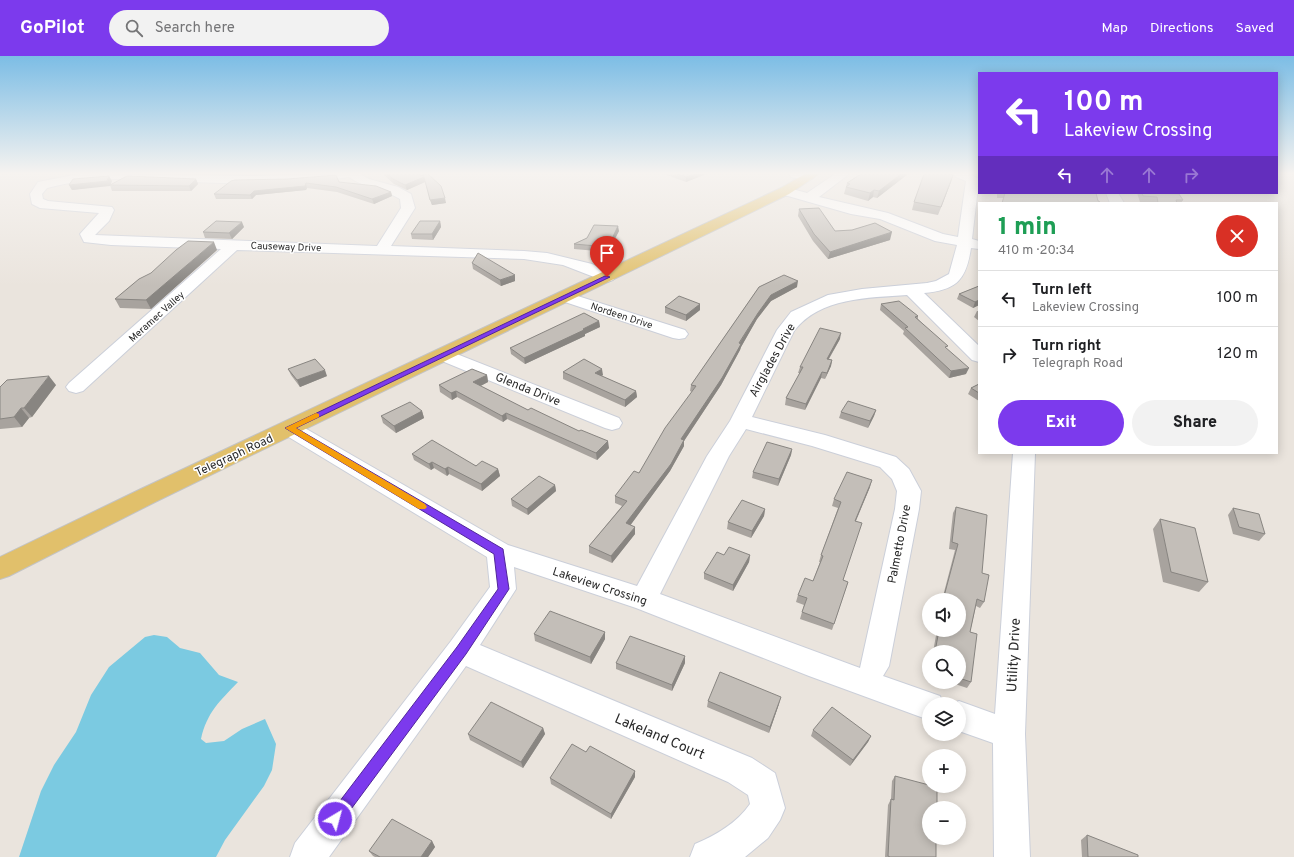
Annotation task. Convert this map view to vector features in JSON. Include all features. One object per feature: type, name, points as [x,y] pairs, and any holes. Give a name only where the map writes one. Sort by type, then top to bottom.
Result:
[{"type":"main road","name":"Telegraph Road","points":[[0,569],[114,511],[743,211]]},
{"type":"street","name":"Causeway Drive","points":[[106,211],[104,218],[87,234],[89,239],[555,258],[583,265],[607,277]]},
{"type":"street","points":[[381,250],[406,211]]},
{"type":"street","points":[[857,211],[940,247],[972,248]]},
{"type":"street","name":"Airglades Drive","points":[[650,588],[718,456],[740,421],[786,330],[797,316],[828,300],[862,294],[911,290],[934,286],[948,281],[956,276],[972,248],[973,211]]},
{"type":"street","name":"Meramec Valley","points":[[76,387],[235,244]]},
{"type":"street","points":[[911,290],[978,355]]},
{"type":"street","name":"Nordeen Drive","points":[[565,297],[680,334]]},
{"type":"street","name":"Glenda Drive","points":[[444,355],[612,423]]},
{"type":"street","name":"Palmetto Drive","points":[[740,421],[817,440],[865,454],[888,462],[901,475],[909,491],[907,509],[874,666]]},
{"type":"street","name":"Lakeview Crossing","points":[[289,428],[499,552],[644,600],[820,667],[922,703]]},
{"type":"street","name":"Utility Drive","points":[[1012,857],[1009,734],[1024,454]]},
{"type":"street","points":[[308,856],[461,650],[503,589],[499,552]]},
{"type":"street","name":"Lakeland Court","points":[[461,650],[740,770],[763,785],[768,808],[756,826],[729,847],[708,857]]},
{"type":"street","points":[[966,719],[1009,734]]},
{"type":"water","points":[[154,635],[167,637],[180,648],[200,653],[219,675],[238,682],[225,695],[207,721],[201,739],[206,743],[224,741],[242,729],[265,719],[276,744],[272,770],[264,786],[225,840],[216,857],[19,857],[41,791],[54,765],[76,732],[91,695],[109,667],[145,637]]},
{"type":"building","points":[[800,211],[821,211],[835,231],[852,230],[875,223],[892,232],[830,252],[814,234]]},
{"type":"building","points":[[216,221],[242,222],[229,233],[203,232]]},
{"type":"building","points":[[420,221],[440,221],[432,234],[411,234]]},
{"type":"building","points":[[594,225],[618,226],[608,247],[574,244],[587,238]]},
{"type":"building","points":[[188,241],[214,242],[146,300],[115,299],[139,279],[151,273]]},
{"type":"building","points":[[478,253],[515,275],[500,280],[472,263]]},
{"type":"building","points":[[784,275],[798,281],[771,295],[758,313],[739,343],[741,344],[722,378],[681,439],[684,440],[671,464],[626,523],[635,527],[611,556],[589,546],[627,501],[615,496],[634,471],[639,473],[665,428],[696,386],[691,385],[759,287]]},
{"type":"building","points":[[978,286],[978,300],[975,302],[959,294]]},
{"type":"building","points":[[679,296],[700,304],[686,315],[665,307]]},
{"type":"building","points":[[899,301],[918,316],[915,317],[948,346],[945,347],[969,368],[951,371],[905,328],[908,327],[881,304]]},
{"type":"building","points":[[584,313],[599,321],[583,329],[584,330],[524,358],[510,348]]},
{"type":"building","points":[[820,328],[841,333],[827,359],[832,360],[827,373],[822,372],[806,404],[786,398],[803,367],[800,367]]},
{"type":"building","points":[[315,359],[325,370],[297,380],[288,369]]},
{"type":"building","points":[[584,359],[602,369],[595,373],[636,391],[625,400],[563,372]]},
{"type":"building","points":[[472,369],[487,375],[473,382],[528,410],[531,408],[579,431],[581,430],[608,441],[596,453],[506,413],[502,416],[456,391],[451,393],[439,385]]},
{"type":"building","points":[[49,376],[24,408],[21,408],[14,417],[0,419],[0,387],[7,380]]},
{"type":"building","points":[[978,384],[978,392],[971,388]]},
{"type":"building","points":[[848,401],[876,410],[870,421],[841,412]]},
{"type":"building","points":[[410,402],[422,411],[394,426],[381,416]]},
{"type":"building","points":[[432,440],[476,466],[482,461],[498,469],[481,484],[448,467],[445,469],[432,462],[429,464],[412,454]]},
{"type":"building","points":[[767,442],[792,449],[779,479],[753,472]]},
{"type":"building","points":[[847,472],[872,480],[855,521],[862,523],[843,580],[848,582],[834,624],[802,612],[807,598],[798,595],[805,578],[813,581],[823,556],[821,555],[841,502],[834,499]]},
{"type":"building","points":[[539,476],[555,485],[527,509],[511,499]]},
{"type":"building","points":[[742,500],[765,509],[752,531],[728,522]]},
{"type":"building","points":[[956,507],[987,515],[982,573],[989,575],[984,602],[977,599],[970,632],[977,634],[971,682],[966,680],[966,645],[936,645],[938,637],[966,637],[966,593],[945,593],[958,544],[952,542]]},
{"type":"building","points":[[1233,508],[1259,514],[1265,534],[1239,527]]},
{"type":"building","points":[[1160,519],[1195,528],[1208,582],[1171,572]]},
{"type":"building","points":[[729,547],[750,555],[733,585],[704,573],[717,552],[724,555]]},
{"type":"building","points":[[550,611],[605,632],[590,657],[534,634]]},
{"type":"building","points":[[630,636],[685,656],[672,685],[616,663]]},
{"type":"building","points":[[720,672],[781,697],[770,727],[708,701]]},
{"type":"building","points":[[491,702],[543,728],[521,762],[468,734]]},
{"type":"building","points":[[832,707],[871,736],[853,760],[813,730]]},
{"type":"building","points":[[572,744],[586,752],[590,746],[635,771],[611,814],[550,778]]},
{"type":"building","points":[[895,776],[922,783],[922,793],[937,793],[937,801],[922,801],[922,845],[936,845],[936,857],[888,856],[891,799],[894,800]]},
{"type":"building","points":[[392,819],[432,841],[421,857],[380,857],[369,851]]},
{"type":"building","points":[[1087,835],[1138,855],[1138,857],[1088,857]]},
{"type":"slow traffic","points":[[316,416],[289,428],[422,507]]},
{"type":"route","points":[[335,819],[461,650],[503,589],[499,552],[289,428],[607,277]]}]
